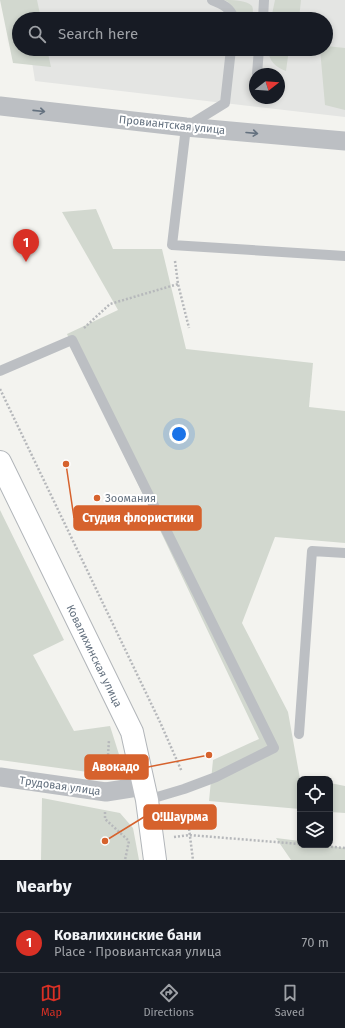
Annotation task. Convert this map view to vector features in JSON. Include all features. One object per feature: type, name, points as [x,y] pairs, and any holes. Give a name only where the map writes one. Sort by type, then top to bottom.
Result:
[{"type":"street","name":"Провиантская улица","points":[[0,106],[186,127],[345,141]]},
{"type":"street","name":"Ковалихинская улица","points":[[0,462],[91,651],[132,732],[145,793],[155,860]]},
{"type":"street","name":"Трудовая улица","points":[[0,777],[106,792],[145,793]]},
{"type":"lane","points":[[212,0],[225,6],[231,12]]},
{"type":"lane","points":[[263,12],[264,0]]},
{"type":"lane","points":[[230,56],[225,103],[186,127],[172,245],[345,256]]},
{"type":"lane","points":[[257,68],[258,56]]},
{"type":"lane","points":[[0,371],[72,340],[274,748],[216,777],[184,789],[145,793]]},
{"type":"lane","points":[[299,734],[312,551],[345,553]]},
{"type":"path","points":[[172,245],[178,284],[189,328]]},
{"type":"path","points":[[72,340],[110,304],[178,284]]},
{"type":"path","points":[[0,389],[182,769],[193,860]]},
{"type":"path","points":[[189,835],[297,844]]},
{"type":"path","points":[[333,847],[345,848]]},
{"type":"shaded area","points":[[0,0],[37,0],[40,12],[12,12],[12,56],[49,56],[51,67],[13,63]]},
{"type":"shaded area","points":[[21,0],[345,0],[345,117],[35,81],[31,56],[333,56],[333,12],[24,12]]},
{"type":"shaded area","points":[[224,0],[239,1],[250,4],[252,6],[253,12],[236,12],[228,2]]},
{"type":"shaded area","points":[[275,0],[301,0],[300,12],[272,12]]},
{"type":"shaded area","points":[[333,47],[345,48],[345,110],[325,105],[321,56],[333,56]]},
{"type":"shaded area","points":[[270,56],[288,56],[286,71],[285,68],[279,68],[271,60]]},
{"type":"shaded area","points":[[96,209],[113,249],[162,249],[186,349],[313,363],[309,407],[345,411],[345,543],[275,537],[242,623],[288,712],[299,776],[297,776],[297,809],[209,801],[213,760],[259,739],[67,334],[118,310],[62,212]]},
{"type":"shaded area","points":[[0,510],[64,640],[33,655],[74,731],[110,726],[122,764],[117,776],[0,760]]},
{"type":"shaded area","points":[[333,784],[345,786],[345,813],[333,812]]},
{"type":"shaded area","points":[[42,798],[120,813],[133,828],[139,860],[41,860]]},
{"type":"shaded area","points":[[276,838],[297,841],[297,848],[333,848],[333,846],[345,848],[345,860],[291,860]]},
{"type":"place","name":"Ковалихинские бани","points":[[26,262]]},
{"type":"place","name":"Студия флористики","points":[[66,464]]},
{"type":"place","name":"Зоомания","points":[[97,498]]},
{"type":"place","name":"Авокадо","points":[[209,755]]},
{"type":"place","name":"О!Шаурма","points":[[105,841]]}]
